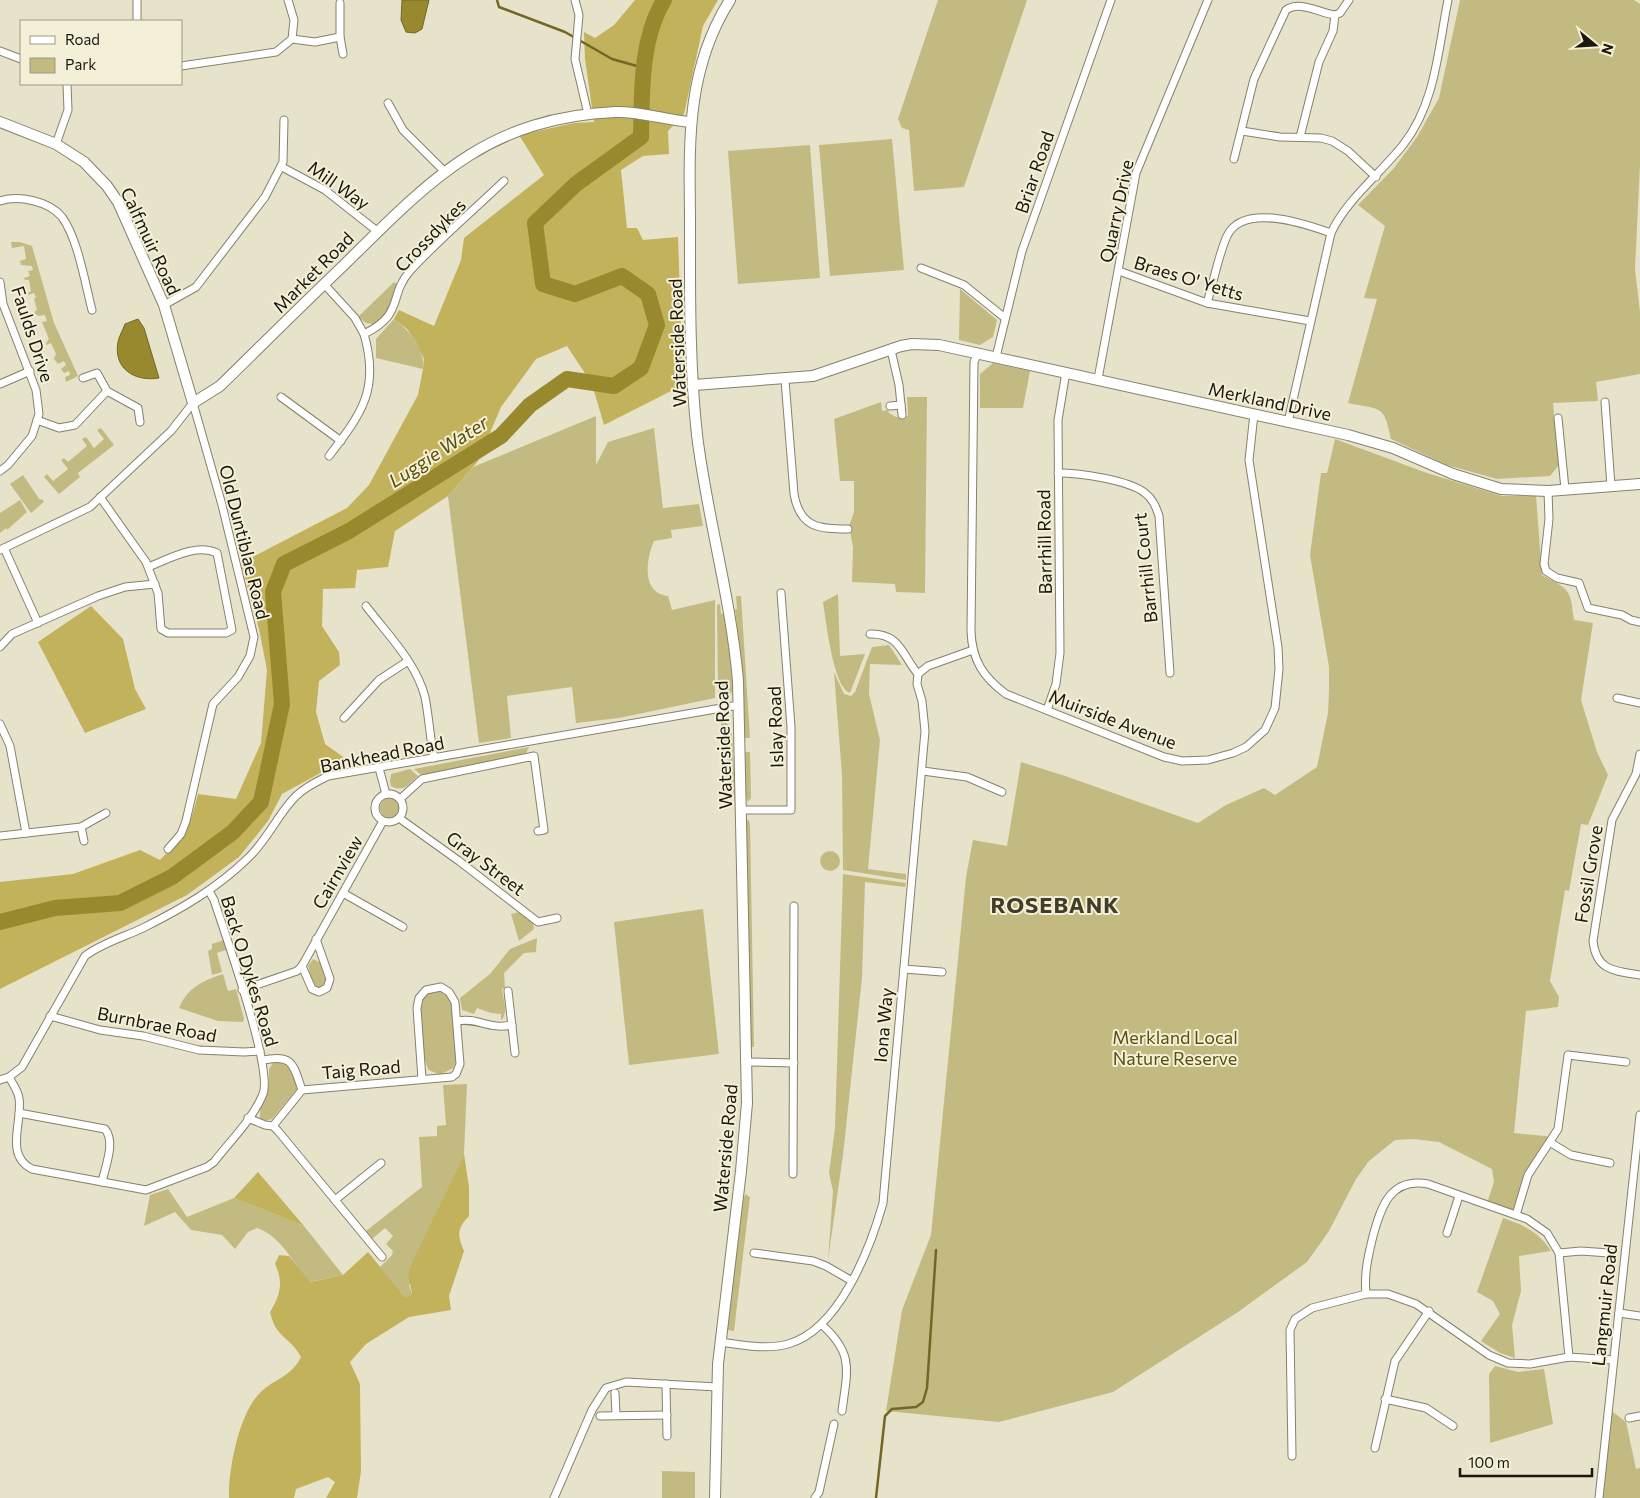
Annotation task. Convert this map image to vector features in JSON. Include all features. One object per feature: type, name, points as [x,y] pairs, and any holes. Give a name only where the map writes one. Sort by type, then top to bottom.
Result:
[{"type":"street","points":[[136,0],[137,20]]},
{"type":"street","points":[[182,66],[276,52],[292,38],[294,20],[288,0]]},
{"type":"street","points":[[575,0],[579,25],[575,51],[588,114]]},
{"type":"street","name":"Waterside Road","points":[[715,1498],[717,1387],[720,1342],[744,1141],[746,1062],[739,704],[732,630],[698,436],[690,304],[690,122],[694,92],[702,62],[714,31],[730,0]]},
{"type":"street","name":"Briar Road","points":[[996,356],[1022,251],[1111,0]]},
{"type":"street","name":"Quarry Drive","points":[[1098,379],[1136,173],[1208,0]]},
{"type":"street","points":[[1234,159],[1254,79],[1283,16],[1290,6],[1302,2],[1335,15],[1340,13],[1349,0]]},
{"type":"street","points":[[1288,422],[1331,233],[1348,206],[1376,177],[1404,143],[1424,107],[1432,85],[1448,0]]},
{"type":"street","points":[[340,3],[340,37],[343,54]]},
{"type":"street","points":[[1300,137],[1319,62],[1333,31],[1335,15]]},
{"type":"street","points":[[292,38],[315,42],[340,37]]},
{"type":"street","points":[[0,51],[20,59]]},
{"type":"street","points":[[56,144],[68,110],[67,85]]},
{"type":"street","points":[[388,103],[403,130],[444,172]]},
{"type":"street","name":"Market Road","points":[[2,549],[90,507],[171,431],[193,403],[220,386],[425,186],[486,144],[508,134],[550,120],[588,114],[616,112],[690,122]]},
{"type":"street","points":[[164,305],[196,287],[256,211],[282,167],[284,157],[284,120]]},
{"type":"street","name":"Calfmuir Road","points":[[0,122],[56,144],[84,162],[107,186],[118,202],[164,305],[193,403]]},
{"type":"street","points":[[1242,130],[1280,137],[1321,138],[1332,141],[1348,151],[1376,177]]},
{"type":"street","name":"Mill Way","points":[[282,167],[325,190],[377,231]]},
{"type":"street","name":"Crossdykes","points":[[364,334],[379,327],[392,312],[409,273],[504,181]]},
{"type":"street","points":[[0,201],[21,199],[36,202],[61,216],[75,247],[92,310]]},
{"type":"street","points":[[1208,303],[1227,235],[1238,223],[1252,218],[1289,220],[1331,233]]},
{"type":"street","points":[[921,268],[964,285],[1005,318]]},
{"type":"street","name":"Braes O' Yetts","points":[[1119,271],[1208,303],[1310,321]]},
{"type":"street","name":"Faulds Drive","points":[[0,282],[3,304],[30,370],[36,390],[39,414],[32,436],[8,465],[0,471]]},
{"type":"street","points":[[324,284],[349,311],[364,334],[371,367],[368,395],[356,421],[329,456]]},
{"type":"street","name":"Merkland Drive","points":[[694,385],[785,380],[832,371],[891,350],[924,344],[953,347],[977,355],[996,356],[1378,444],[1486,485],[1509,490],[1548,491],[1640,484]]},
{"type":"street","points":[[891,350],[902,416]]},
{"type":"street","name":"Muirside Avenue","points":[[977,355],[974,362],[971,631],[973,650],[981,671],[995,686],[1012,696],[1164,757],[1182,761],[1208,760],[1246,747],[1265,730],[1271,720],[1278,693],[1278,661],[1249,460],[1254,414]]},
{"type":"street","points":[[0,384],[30,370]]},
{"type":"street","name":"Barrhill Road","points":[[1047,710],[1056,684],[1060,653],[1058,420],[1066,372]]},
{"type":"street","points":[[83,378],[97,373],[106,391],[138,408],[140,422]]},
{"type":"street","points":[[785,380],[794,494],[799,512],[805,520],[816,526],[848,529]]},
{"type":"street","points":[[37,420],[59,428],[75,425],[106,391]]},
{"type":"street","points":[[281,397],[341,441]]},
{"type":"street","points":[[1605,402],[1611,486]]},
{"type":"street","name":"Old Duntiblae Road","points":[[168,849],[181,834],[186,821],[213,704],[238,677],[250,656],[254,637],[222,505],[193,403]]},
{"type":"street","points":[[890,406],[901,405]]},
{"type":"street","points":[[1558,418],[1565,489]]},
{"type":"street","name":"Barrhill Court","points":[[1058,473],[1072,473],[1127,484],[1145,492],[1156,506],[1159,516],[1170,673]]},
{"type":"street","points":[[1548,491],[1549,519],[1544,564],[1546,571],[1558,578],[1579,583],[1588,608],[1622,615],[1630,620],[1640,622]]},
{"type":"street","points":[[100,497],[148,567],[158,593],[161,629],[168,633],[226,633],[232,630],[217,553],[208,548],[193,550],[148,567]]},
{"type":"street","points":[[2,549],[38,623]]},
{"type":"street","points":[[0,646],[12,634],[98,596],[125,587],[155,584]]},
{"type":"street","name":"Islay Road","points":[[741,810],[791,810],[791,727],[781,593]]},
{"type":"street","points":[[366,606],[408,660],[425,697],[434,758]]},
{"type":"street","name":"Iona Way","points":[[720,1342],[762,1347],[787,1344],[804,1338],[821,1324],[852,1281],[870,1246],[886,1190],[896,1040],[926,731],[922,701],[917,684],[918,674],[896,643],[885,635],[870,634]]},
{"type":"street","points":[[918,674],[928,666],[973,650]]},
{"type":"street","points":[[344,718],[379,680],[408,660]]},
{"type":"street","points":[[1617,698],[1640,703]]},
{"type":"street","name":"Bankhead Road","points":[[9,1077],[16,1074],[26,1062],[78,967],[92,951],[180,909],[209,890],[248,859],[260,846],[294,798],[308,786],[328,776],[739,704]]},
{"type":"street","points":[[0,724],[10,746],[26,833]]},
{"type":"street","name":"Fossil Grove","points":[[1640,754],[1636,774],[1612,820],[1593,941],[1597,957],[1605,966],[1611,970],[1640,974]]},
{"type":"street","points":[[400,799],[422,779],[534,756],[544,830],[538,831]]},
{"type":"street","points":[[379,768],[386,794]]},
{"type":"street","points":[[923,770],[967,777],[1002,792]]},
{"type":"street","points":[[386,794],[393,794],[400,799],[403,806],[399,818],[391,822],[383,821],[375,809],[378,800],[386,794]]},
{"type":"street","points":[[0,836],[80,827],[106,813]]},
{"type":"street","name":"Gray Street","points":[[399,818],[459,861],[538,922],[557,918]]},
{"type":"street","name":"Cairnview","points":[[302,966],[383,821]]},
{"type":"street","points":[[80,827],[84,841]]},
{"type":"street","name":"Back O Dykes Road","points":[[9,1077],[18,1093],[19,1113],[16,1150],[25,1166],[32,1169],[150,1189],[207,1167],[214,1162],[259,1102],[265,1084],[263,1060],[214,900],[209,890]]},
{"type":"street","points":[[342,893],[404,927]]},
{"type":"street","points":[[793,1174],[794,906]]},
{"type":"street","points":[[242,990],[297,971],[302,966],[312,989],[322,991],[328,988],[330,979],[316,939]]},
{"type":"street","points":[[904,969],[942,972]]},
{"type":"street","name":"Taig Road","points":[[273,1126],[302,1090],[452,1077],[456,1074],[460,1064],[453,996],[446,989],[435,986],[429,988],[419,998],[417,1008],[422,1079]]},
{"type":"street","points":[[508,991],[516,1054]]},
{"type":"street","name":"Burnbrae Road","points":[[50,1016],[100,1030],[144,1036],[199,1050],[244,1052],[260,1050]]},
{"type":"street","points":[[457,1021],[469,1020],[491,1027],[512,1025]]},
{"type":"street","points":[[1516,1215],[1528,1176],[1551,1143],[1560,1120],[1568,1055],[1626,1062]]},
{"type":"street","name":"Taig Road","points":[[263,1060],[280,1058],[290,1061],[294,1066],[302,1090]]},
{"type":"street","points":[[746,1062],[794,1063]]},
{"type":"street","points":[[0,1080],[9,1077]]},
{"type":"street","points":[[19,1113],[105,1129],[109,1134],[110,1142],[102,1182]]},
{"type":"street","name":"Langmuir Road","points":[[1599,1498],[1640,1115]]},
{"type":"street","points":[[248,1118],[260,1124],[273,1126],[382,1257]]},
{"type":"street","points":[[1551,1143],[1571,1156],[1610,1163]]},
{"type":"street","points":[[335,1200],[382,1163]]},
{"type":"street","points":[[1366,1294],[1366,1265],[1379,1213],[1390,1196],[1403,1186],[1420,1183],[1516,1215],[1547,1233],[1559,1253],[1569,1357]]},
{"type":"street","points":[[1447,1233],[1459,1196]]},
{"type":"street","points":[[1559,1253],[1581,1251],[1609,1253]]},
{"type":"street","points":[[754,1253],[813,1261],[852,1281]]},
{"type":"street","points":[[1292,1456],[1289,1340],[1292,1324],[1300,1314],[1312,1308],[1366,1294],[1388,1294],[1399,1297],[1428,1312],[1489,1355],[1504,1362],[1520,1365],[1569,1357],[1613,1360]]},
{"type":"street","points":[[1375,1448],[1395,1361],[1428,1312]]},
{"type":"street","points":[[1619,1312],[1640,1316]]},
{"type":"street","points":[[821,1324],[836,1337],[846,1358],[842,1411]]},
{"type":"street","points":[[554,1498],[602,1392],[620,1382],[717,1387]]},
{"type":"street","points":[[666,1384],[668,1436]]},
{"type":"street","points":[[615,1393],[616,1415]]},
{"type":"street","points":[[1385,1399],[1426,1408],[1453,1426]]},
{"type":"street","points":[[600,1416],[667,1415]]},
{"type":"street","points":[[1630,1418],[1640,1416]]},
{"type":"street","points":[[814,1498],[819,1492],[834,1424]]},
{"type":"green space","points":[[938,0],[1027,0],[964,187],[914,191],[909,130],[902,128],[898,119]]},
{"type":"green space","points":[[1460,0],[1634,0],[1640,4],[1640,165],[1635,269],[1640,312],[1640,374],[1596,382],[1598,401],[1553,403],[1559,465],[1550,476],[1497,479],[1447,465],[1391,439],[1386,420],[1379,411],[1374,408],[1348,403],[1377,299],[1364,298],[1385,226],[1358,205],[1394,168],[1417,137],[1439,98]]},
{"type":"green space","points":[[892,139],[904,270],[830,276],[819,145]]},
{"type":"green space","points":[[810,145],[820,278],[738,284],[728,151]]},
{"type":"green space","points":[[11,242],[20,242],[32,246],[54,323],[78,376],[66,382],[65,377],[70,375],[69,371],[64,373],[61,369],[66,365],[64,361],[58,364],[54,359],[56,354],[51,343],[46,345],[49,339],[42,322],[47,321],[45,315],[39,316],[33,313],[37,310],[34,299],[36,297],[34,293],[28,295],[31,291],[29,280],[24,278],[30,276],[28,271],[33,270],[32,266],[21,265],[20,261],[26,259],[24,246],[12,248]]},
{"type":"green space","points":[[394,282],[398,285],[390,308],[383,317],[373,324],[366,323],[358,317]]},
{"type":"green space","points":[[960,289],[997,320],[993,337],[980,345],[959,340]]},
{"type":"green space","points":[[394,319],[406,329],[415,341],[422,354],[423,369],[376,358],[376,339]]},
{"type":"green space","points":[[993,363],[1030,371],[1023,408],[980,408],[980,374]]},
{"type":"green space","points":[[907,397],[927,397],[925,593],[896,592],[895,584],[852,582],[853,547],[849,526],[854,512],[854,481],[840,481],[834,419],[881,402],[882,411],[888,410],[889,413],[896,417],[908,416]]},
{"type":"green space","points":[[596,416],[596,465],[608,442],[654,428],[663,508],[699,504],[703,526],[671,530],[672,538],[654,541],[649,557],[648,574],[653,589],[659,594],[668,596],[672,610],[715,600],[715,698],[619,718],[576,723],[572,687],[507,696],[511,738],[479,743],[448,496],[473,467]]},
{"type":"green space","points":[[101,428],[114,445],[78,473],[80,477],[59,494],[44,477],[47,474],[53,481],[68,469],[61,460],[64,458],[68,462],[87,446],[82,439],[86,437],[94,448],[104,439],[97,430]]},
{"type":"green space","name":"Merkland Local Nature Reserve","points":[[1335,439],[1427,473],[1502,496],[1536,496],[1542,575],[1567,591],[1570,596],[1574,620],[1593,623],[1581,700],[1597,752],[1608,775],[1588,825],[1581,824],[1569,891],[1565,890],[1550,981],[1559,997],[1558,1007],[1526,1011],[1514,1133],[1555,1137],[1528,1175],[1516,1215],[1486,1206],[1494,1182],[1492,1169],[1439,1142],[1413,1139],[1395,1140],[1369,1161],[1356,1179],[1329,1231],[1307,1262],[1238,1312],[1113,1392],[999,1422],[886,1411],[902,1310],[931,1235],[966,877],[973,840],[1007,846],[1021,762],[1198,823],[1226,805],[1264,788],[1275,795],[1317,767],[1328,713],[1329,667],[1310,555],[1321,473],[1327,473]]},
{"type":"green space","points":[[23,475],[40,500],[42,499],[44,502],[31,513],[10,484]]},
{"type":"green space","points":[[20,500],[27,512],[7,530],[6,528],[0,533],[0,513]]},
{"type":"green space","points":[[838,594],[840,656],[865,654],[850,693],[844,688],[839,679],[835,666],[828,637],[823,602]]},
{"type":"green space","points":[[736,596],[741,596],[750,738],[744,738],[743,675],[735,609],[737,609]]},
{"type":"green space","points":[[720,604],[721,614],[724,613],[728,631],[734,682],[733,690],[723,702],[718,696],[717,605]]},
{"type":"green space","points":[[889,645],[902,665],[870,664],[869,694],[880,740],[868,869],[906,874],[906,880],[843,870],[842,775],[834,672],[844,694],[851,696],[855,692],[872,647]]},
{"type":"green space","points":[[720,719],[729,725],[732,735],[736,807]]},
{"type":"green space","points":[[529,747],[525,755],[421,775],[414,769]]},
{"type":"green space","points":[[745,752],[750,752],[751,798],[748,802],[746,796]]},
{"type":"green space","points":[[410,769],[418,776],[412,782],[406,787],[399,789],[391,786],[391,774]]},
{"type":"green space","points":[[390,798],[397,801],[400,808],[397,815],[390,818],[383,815],[380,808],[383,801]]},
{"type":"green space","points":[[748,819],[750,823],[754,1047],[751,1047],[746,824]]},
{"type":"green space","points":[[830,851],[837,854],[840,861],[837,868],[830,871],[823,868],[820,861],[823,854]]},
{"type":"green space","points":[[843,874],[906,883],[905,887],[865,882],[862,978],[843,1155],[828,1260],[833,1191],[829,1173],[835,1128]]},
{"type":"green space","points":[[703,909],[719,1054],[629,1065],[614,922]]},
{"type":"green space","points":[[519,912],[533,923],[534,929],[519,941],[511,914]]},
{"type":"green space","points":[[537,938],[536,952],[524,953],[504,973],[505,988],[502,989],[505,1014],[501,1020],[501,1014],[477,1008],[474,1014],[462,1010],[460,998],[490,974],[510,949]]},
{"type":"green space","points":[[224,940],[226,950],[217,953],[222,972],[212,975],[208,951],[212,949],[212,944]]},
{"type":"green space","points":[[313,959],[321,963],[326,979],[322,987],[318,987],[313,983],[308,966]]},
{"type":"green space","points":[[223,974],[228,991],[236,989],[244,1019],[243,1022],[218,1021],[179,1008],[187,995],[197,986]]},
{"type":"green space","points":[[439,990],[449,995],[452,1003],[456,1061],[453,1068],[440,1075],[429,1070],[426,1065],[420,1023],[423,997]]},
{"type":"green space","points":[[278,1061],[286,1065],[292,1072],[297,1089],[272,1119],[264,1121],[260,1118],[260,1109],[269,1084],[269,1069],[273,1063]]},
{"type":"green space","points":[[467,1084],[464,1154],[437,1211],[409,1286],[412,1294],[405,1297],[380,1267],[392,1255],[393,1251],[386,1244],[393,1236],[385,1228],[372,1239],[366,1231],[422,1187],[419,1137],[437,1136],[437,1126],[446,1125],[443,1085]]},
{"type":"green space","points":[[168,1189],[187,1217],[234,1198],[304,1226],[343,1275],[309,1282],[280,1244],[266,1232],[257,1228],[248,1232],[235,1249],[222,1235],[191,1230],[175,1212],[144,1226],[150,1195]]},
{"type":"green space","points":[[745,1194],[750,1197],[734,1331],[727,1330],[727,1327]]},
{"type":"green space","points":[[1503,1218],[1518,1223],[1536,1234],[1551,1251],[1519,1256],[1521,1291],[1512,1325],[1515,1358],[1500,1353],[1481,1341],[1500,1314],[1493,1301],[1477,1292]]},
{"type":"green space","points":[[1495,1366],[1518,1372],[1544,1369],[1553,1424],[1490,1443],[1489,1374]]},
{"type":"green space","points":[[1609,1409],[1626,1422],[1636,1469],[1640,1468],[1640,1498],[1599,1498]]},
{"type":"green space","points":[[662,1471],[695,1472],[695,1498],[662,1498]]},
{"type":"shaded area","points":[[402,0],[429,0],[422,29],[415,33],[406,32],[401,20]]},
{"type":"shaded area","points":[[635,0],[718,0],[703,26],[684,114],[668,131],[669,154],[643,156],[621,170],[627,228],[637,228],[643,240],[678,237],[683,385],[604,425],[592,384],[567,346],[536,359],[501,407],[478,461],[448,496],[395,531],[388,567],[357,570],[355,588],[323,589],[322,626],[339,652],[340,665],[319,681],[316,712],[325,744],[346,759],[282,794],[268,821],[239,857],[187,895],[0,989],[0,882],[73,874],[140,850],[160,860],[176,844],[185,831],[192,816],[198,794],[236,799],[261,743],[267,670],[259,629],[241,563],[347,508],[369,485],[418,395],[423,369],[424,359],[416,342],[407,329],[394,319],[399,310],[434,326],[461,260],[464,238],[544,175],[519,135],[574,123],[594,122],[585,59],[584,32],[595,38],[614,25]]},
{"type":"shaded area","points":[[138,319],[144,328],[159,378],[150,379],[134,375],[122,366],[119,360],[118,342],[125,324]]},
{"type":"shaded area","points":[[91,606],[123,639],[135,689],[146,709],[85,733],[38,642]]},
{"type":"shaded area","points":[[464,1154],[469,1187],[469,1216],[459,1232],[464,1251],[449,1296],[451,1310],[409,1317],[366,1344],[350,1362],[360,1384],[361,1471],[357,1498],[326,1498],[335,1482],[328,1477],[296,1489],[294,1498],[229,1498],[230,1473],[236,1444],[240,1429],[251,1404],[269,1385],[292,1370],[301,1357],[297,1350],[280,1333],[270,1312],[280,1289],[278,1271],[275,1264],[279,1255],[289,1256],[310,1282],[343,1275],[368,1252],[405,1297],[412,1294],[408,1274]]},
{"type":"shaded area","points":[[258,1172],[304,1226],[234,1198]]},
{"type":"waterway","points":[[497,0],[499,7],[565,32],[612,59],[644,68]]},
{"type":"waterway","name":"Luggie Water","points":[[0,922],[55,908],[120,903],[172,877],[233,832],[261,802],[282,704],[273,592],[284,564],[349,531],[501,436],[530,405],[567,379],[614,386],[641,368],[657,325],[648,294],[622,276],[575,294],[543,284],[535,223],[576,184],[641,137],[642,85],[646,49],[650,32],[664,0]]},
{"type":"waterway","points":[[876,1498],[885,1416],[892,1409],[916,1407],[923,1402],[927,1388],[936,1250]]},
{"type":"district","name":"ROSEBANK","points":[[1055,904]]}]
